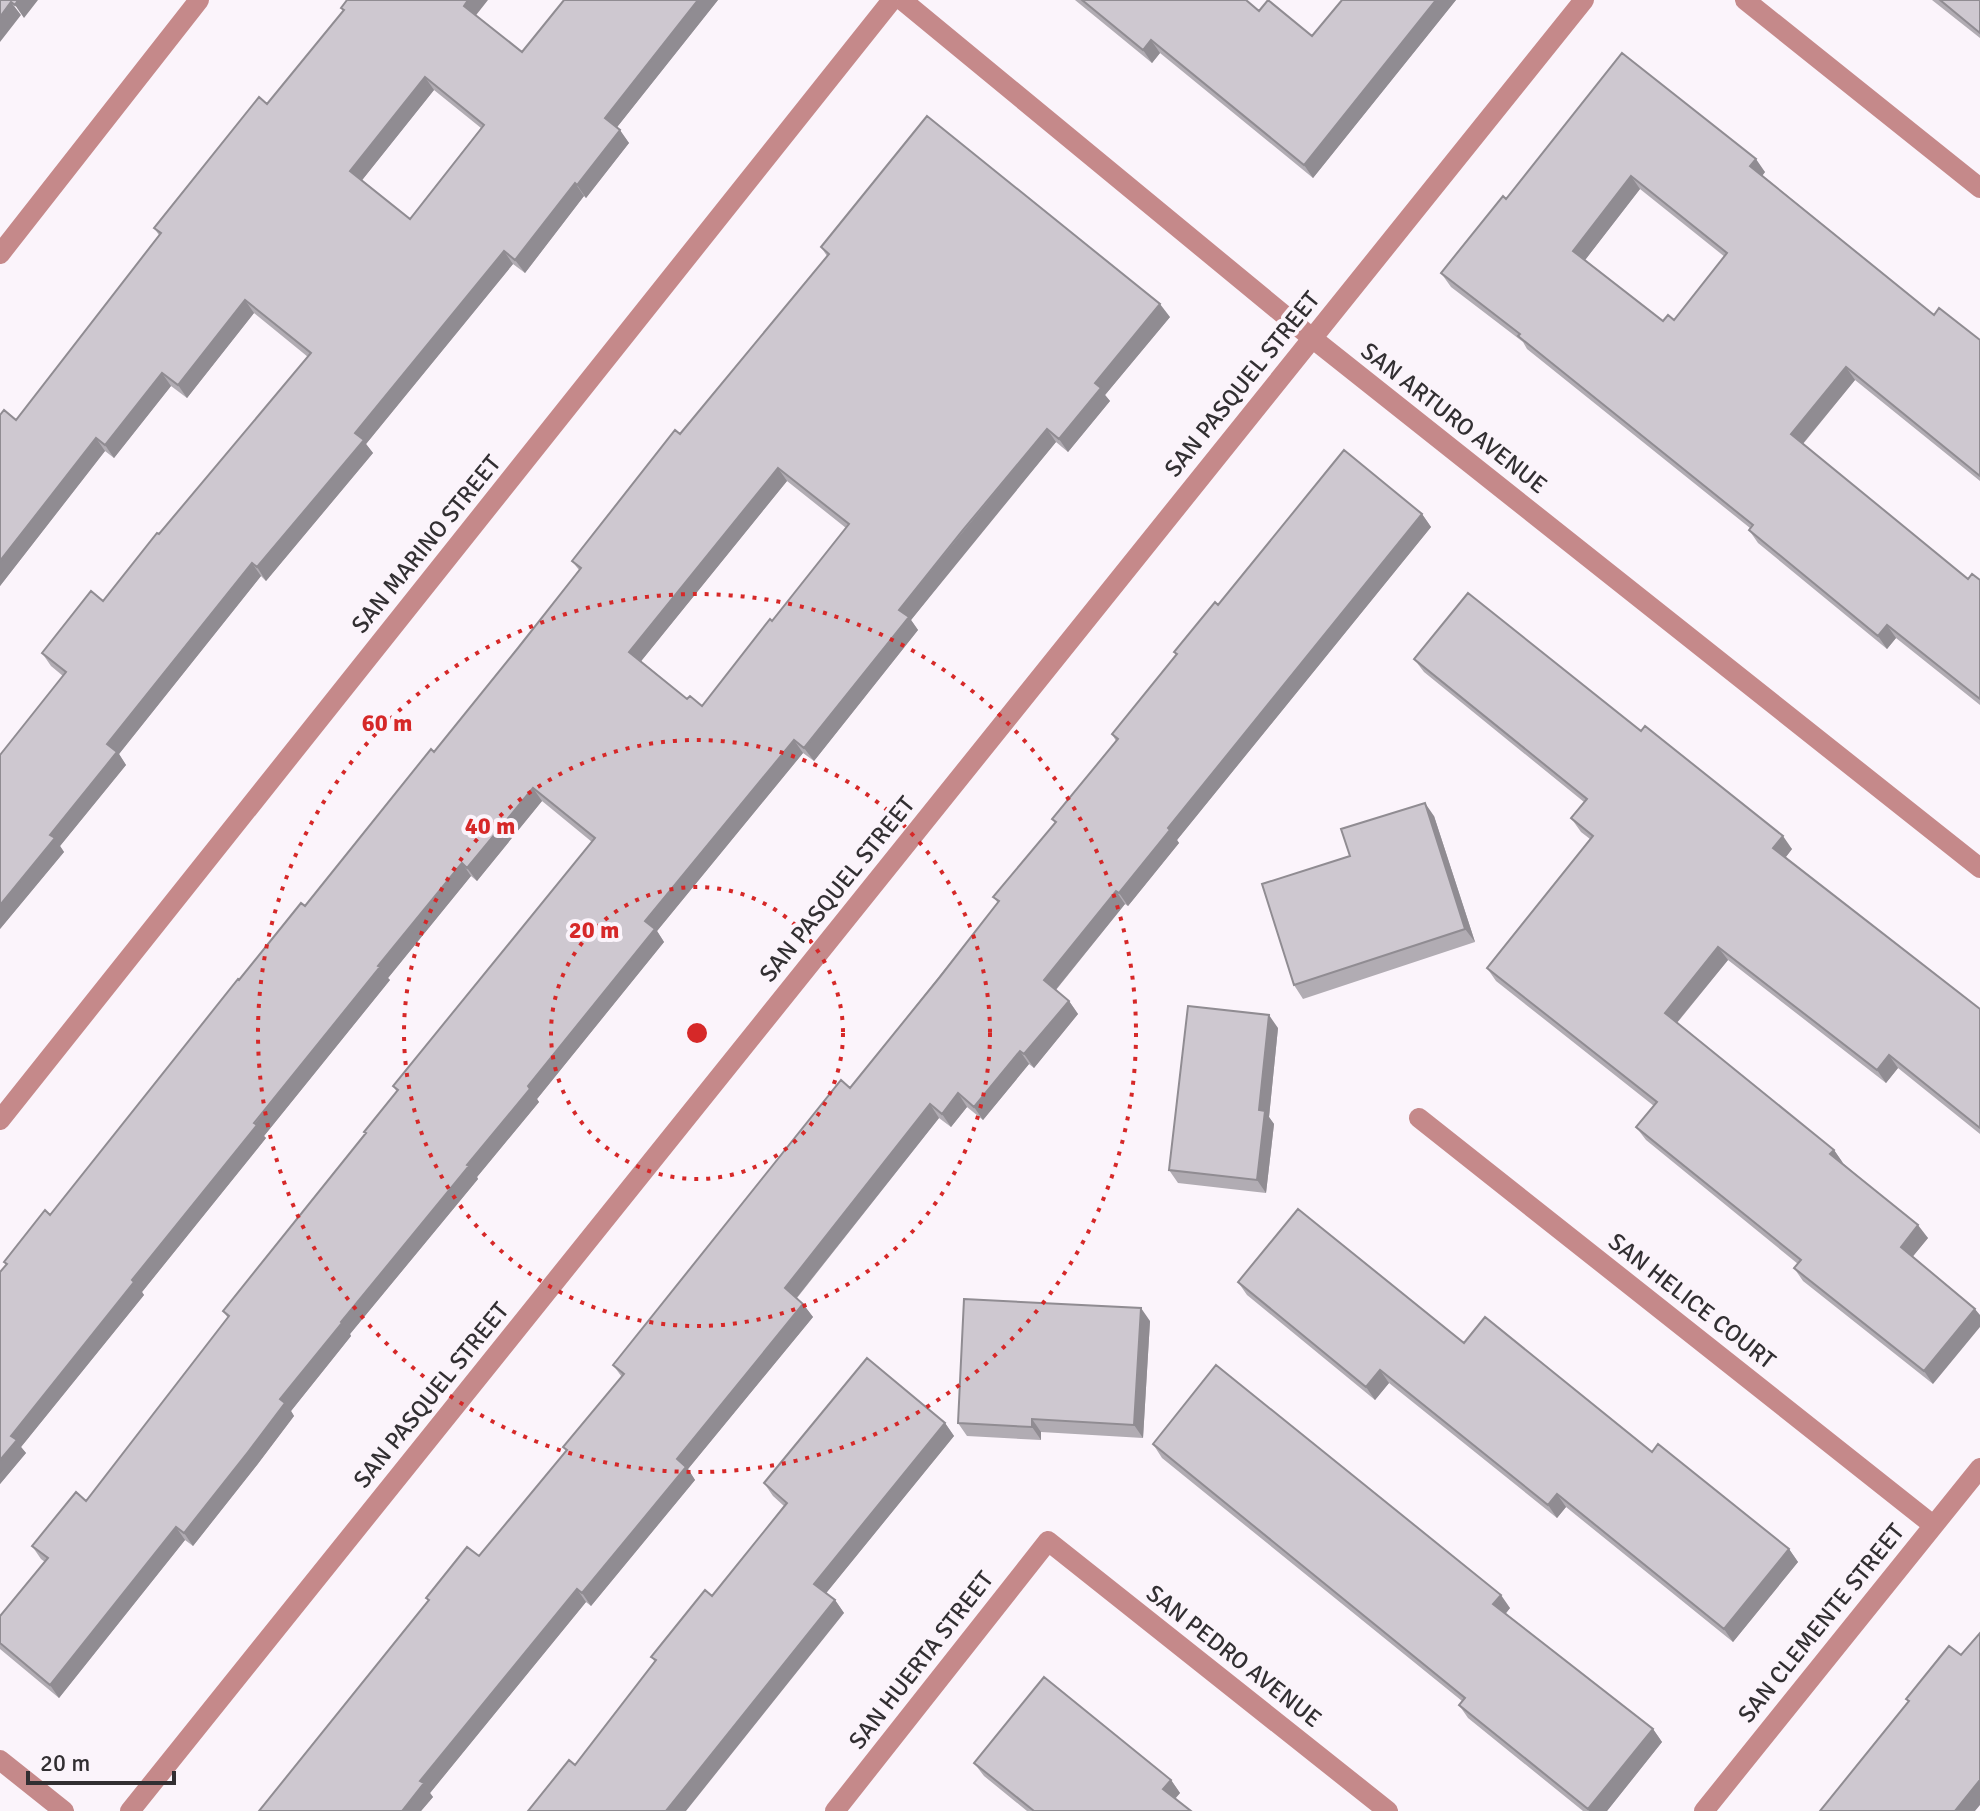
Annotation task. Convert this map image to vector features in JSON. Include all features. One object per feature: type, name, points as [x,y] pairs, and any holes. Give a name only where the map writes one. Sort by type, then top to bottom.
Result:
[{"type":"street","points":[[0,254],[199,0]]},
{"type":"street","name":"SAN MARINO STREET","points":[[0,1120],[892,0]]},
{"type":"street","name":"SAN ARTURO AVENUE","points":[[902,0],[1312,338],[1980,868]]},
{"type":"street","name":"SAN PASQUEL STREET","points":[[130,1811],[1584,0]]},
{"type":"street","points":[[1745,0],[1980,188]]},
{"type":"street","name":"SAN HELICE COURT","points":[[1419,1118],[1933,1525]]},
{"type":"street","name":"SAN CLEMENTE STREET","points":[[1704,1811],[1980,1468]]},
{"type":"street","name":"SAN HUERTA STREET","points":[[835,1811],[1048,1541]]},
{"type":"street","name":"SAN PEDRO AVENUE","points":[[1048,1541],[1388,1811]]},
{"type":"street","points":[[0,1760],[64,1811]]},
{"type":"building","points":[[0,0],[18,0],[15,5],[11,2],[0,17]]},
{"type":"building","points":[[347,0],[468,0],[464,6],[522,52],[564,0],[698,0],[605,118],[620,130],[515,260],[504,251],[355,433],[364,440],[257,567],[252,563],[107,744],[117,752],[50,835],[55,838],[0,905],[0,755],[66,672],[42,653],[91,591],[103,601],[311,353],[245,300],[178,385],[162,373],[105,445],[96,438],[0,561],[0,415],[4,410],[16,420],[161,233],[154,228],[259,97],[267,104],[344,10],[341,8]],"holes":[[[425,77],[484,125],[410,219],[350,171]]]},
{"type":"building","points":[[1082,0],[1246,0],[1259,11],[1268,0],[1312,36],[1342,0],[1436,0],[1304,165],[1151,40],[1143,50]]},
{"type":"building","points":[[1940,0],[1980,0],[1980,33]]},
{"type":"building","points":[[1622,53],[1756,159],[1750,166],[1934,315],[1939,308],[1980,340],[1980,476],[1846,367],[1791,434],[1968,579],[1972,574],[1980,580],[1980,699],[1887,625],[1878,636],[1749,530],[1753,525],[1441,273],[1503,196],[1506,199]],"holes":[[[1631,176],[1727,253],[1674,320],[1668,315],[1663,321],[1573,251]]]},
{"type":"building","points":[[927,116],[1160,304],[1095,383],[1101,388],[1059,439],[1047,429],[963,530],[899,610],[909,617],[804,748],[794,740],[645,921],[655,929],[528,1086],[530,1089],[469,1166],[280,1399],[285,1403],[248,1452],[184,1533],[176,1527],[50,1685],[0,1643],[0,1616],[48,1558],[32,1546],[76,1492],[86,1501],[229,1316],[223,1311],[398,1090],[393,1086],[595,838],[533,788],[467,868],[462,863],[378,966],[254,1123],[257,1125],[11,1436],[17,1440],[0,1460],[0,1272],[7,1264],[4,1262],[45,1210],[50,1215],[238,979],[301,903],[305,906],[431,749],[434,752],[518,648],[581,568],[572,561],[675,430],[680,434],[829,254],[821,247]],"holes":[[[778,468],[849,524],[702,706],[690,696],[687,699],[629,652]]]},
{"type":"building","points":[[1344,450],[1422,514],[1119,893],[1116,891],[1044,980],[1069,1001],[1024,1054],[1020,1051],[974,1107],[958,1093],[942,1114],[930,1104],[785,1288],[803,1304],[677,1459],[686,1467],[582,1593],[577,1589],[420,1781],[424,1783],[402,1811],[259,1811],[429,1600],[426,1598],[467,1547],[479,1556],[567,1450],[563,1447],[624,1374],[613,1365],[841,1080],[850,1088],[939,978],[999,901],[993,897],[1056,822],[1052,819],[1118,739],[1112,734],[1177,654],[1174,652],[1215,602],[1218,605]]},
{"type":"building","points":[[1468,593],[1641,731],[1645,726],[1783,836],[1773,848],[1980,1009],[1980,1128],[1889,1055],[1877,1070],[1718,947],[1665,1013],[1834,1150],[1830,1154],[1918,1225],[1901,1247],[1975,1309],[1924,1371],[1794,1268],[1801,1260],[1636,1127],[1657,1102],[1487,968],[1593,836],[1571,818],[1587,799],[1414,659]]},
{"type":"building","points":[[1425,803],[1465,929],[1294,985],[1262,884],[1350,856],[1341,829]]},
{"type":"building","points":[[1188,1006],[1269,1015],[1259,1110],[1265,1111],[1257,1180],[1169,1170]]},
{"type":"building","points":[[1298,1209],[1464,1343],[1485,1317],[1652,1452],[1658,1444],[1789,1549],[1724,1629],[1557,1494],[1548,1505],[1380,1370],[1366,1387],[1238,1282]]},
{"type":"building","points":[[964,1299],[1141,1308],[1134,1425],[1032,1419],[1032,1427],[958,1423]]},
{"type":"building","points":[[867,1358],[945,1423],[814,1584],[835,1600],[666,1811],[528,1811],[569,1760],[575,1765],[656,1660],[651,1657],[705,1590],[712,1596],[787,1503],[764,1483]]},
{"type":"building","points":[[1216,1365],[1501,1595],[1493,1604],[1653,1729],[1588,1809],[1459,1705],[1465,1698],[1153,1444]]},
{"type":"building","points":[[1980,1633],[1980,1780],[1955,1811],[1820,1811],[1949,1646],[1961,1655]]},
{"type":"building","points":[[1044,1677],[1171,1780],[1163,1789],[1191,1811],[1034,1811],[974,1763]]}]
